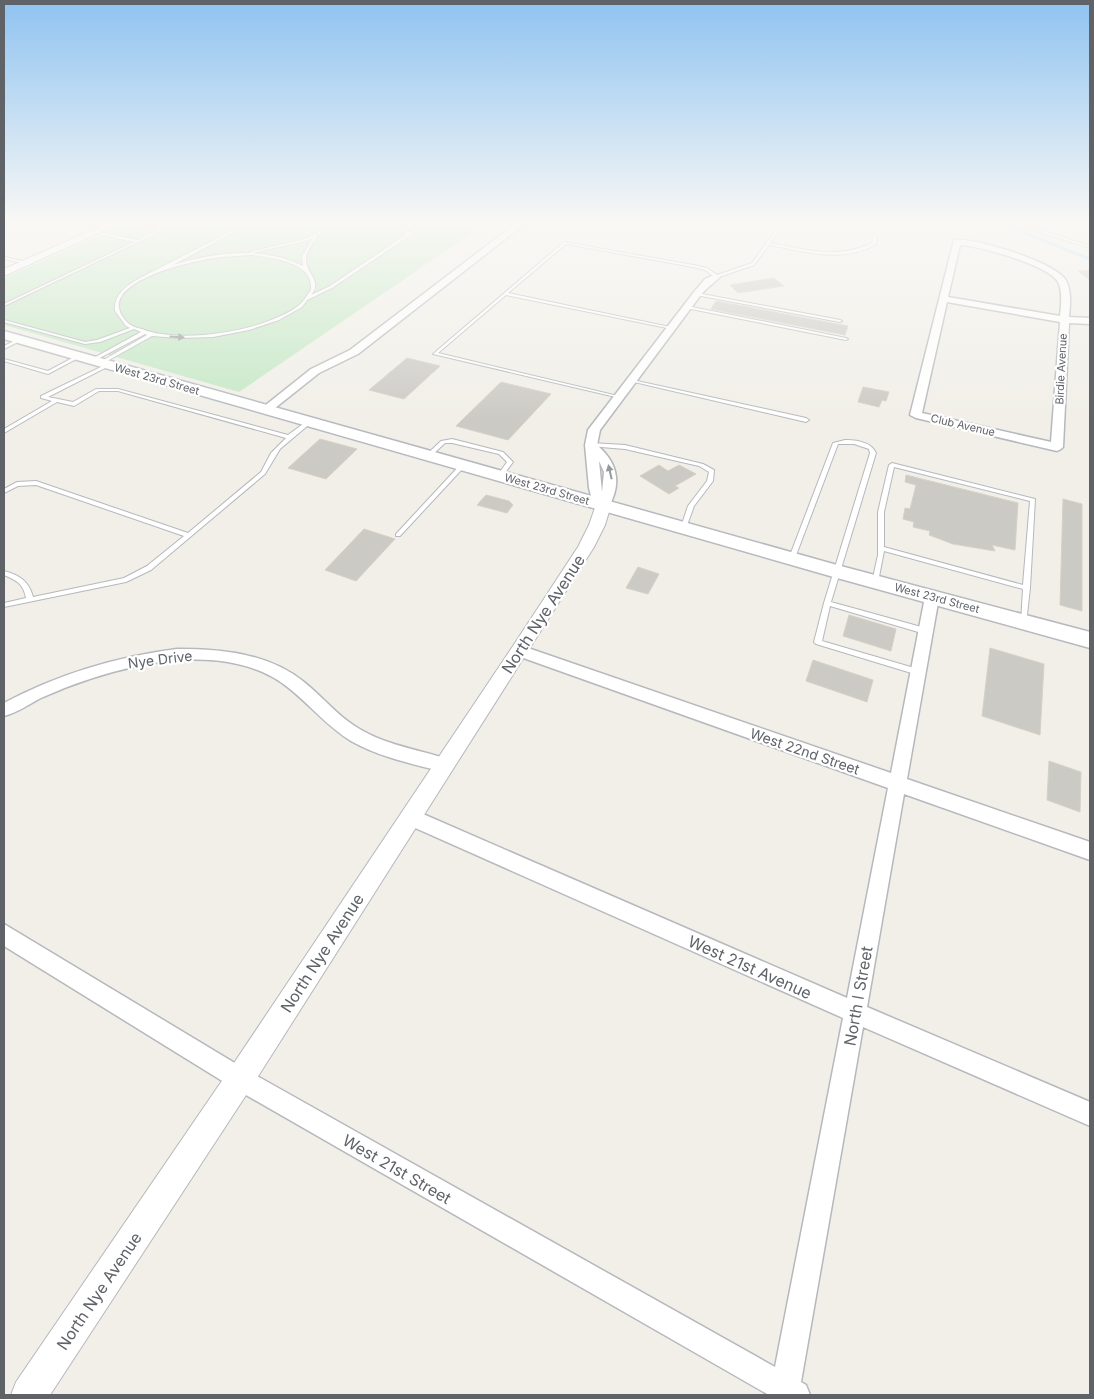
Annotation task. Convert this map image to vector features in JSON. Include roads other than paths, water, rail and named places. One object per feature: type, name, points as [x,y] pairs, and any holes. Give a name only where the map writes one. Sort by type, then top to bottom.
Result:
[{"type":"main road","name":"West 23rd Street","points":[[4,335],[875,582],[1090,640]]},
{"type":"street","points":[[266,410],[315,371],[354,352],[436,289]]},
{"type":"street","points":[[603,505],[594,487],[595,474],[591,444],[594,430],[630,380],[701,289]]},
{"type":"street","name":"Birdie Avenue","points":[[943,299],[945,289]]},
{"type":"street","name":"Birdie Avenue","points":[[1027,440],[1058,447],[1064,289]]},
{"type":"street","points":[[943,299],[1064,320],[1090,321]]},
{"type":"street","name":"Club Avenue","points":[[943,299],[916,415],[1027,440]]},
{"type":"street","points":[[1064,320],[1090,329]]},
{"type":"street","name":"North Nye Avenue","points":[[29,1395],[240,1080],[586,547],[612,487],[610,471],[604,458],[591,444]]},
{"type":"street","name":"North I Street","points":[[789,1393],[896,783],[932,597]]},
{"type":"street","name":"West 22nd Street","points":[[520,651],[1090,852]]},
{"type":"street","name":"Nye Drive","points":[[4,710],[62,681],[100,669],[176,654],[218,655],[251,661],[277,672],[298,685],[346,729],[379,746],[444,765]]},
{"type":"street","name":"West 21st Avenue","points":[[410,817],[1090,1114]]},
{"type":"street","name":"West 21st Street","points":[[4,934],[240,1080],[789,1393]]},
{"type":"lane","points":[[4,305],[37,289]]},
{"type":"lane","points":[[128,289],[119,297],[116,308],[122,320],[133,328],[151,334],[199,337],[242,331],[287,315],[308,299],[327,289]]},
{"type":"lane","points":[[308,299],[313,289]]},
{"type":"lane","points":[[511,289],[435,354],[618,397]]},
{"type":"lane","points":[[505,294],[670,328]]},
{"type":"lane","points":[[697,294],[840,321]]},
{"type":"lane","points":[[687,307],[846,339]]},
{"type":"lane","points":[[4,321],[85,343],[98,341],[133,328]]},
{"type":"lane","points":[[144,332],[95,361],[80,380],[70,382],[43,397],[74,404],[98,390],[118,390],[289,438]]},
{"type":"lane","points":[[4,360],[48,373],[95,361],[151,334]]},
{"type":"lane","points":[[4,348],[20,340]]},
{"type":"lane","points":[[630,380],[806,420]]},
{"type":"lane","points":[[4,431],[55,401]]},
{"type":"lane","points":[[4,605],[126,580],[149,568],[263,473],[269,466],[276,450],[309,422]]},
{"type":"lane","points":[[428,456],[443,442],[452,441],[502,453],[510,462],[500,476]]},
{"type":"lane","points":[[792,558],[833,448],[836,444],[845,441],[862,443],[871,448],[873,454],[827,603],[818,642],[918,672]]},
{"type":"lane","points":[[591,444],[625,447],[700,465],[712,471],[710,481],[691,506],[684,527]]},
{"type":"lane","points":[[398,535],[463,465]]},
{"type":"lane","points":[[875,582],[881,548],[881,512],[892,465],[1033,500],[1024,622]]},
{"type":"lane","points":[[4,491],[17,484],[36,482],[188,535]]},
{"type":"lane","points":[[881,548],[1027,588]]},
{"type":"lane","points":[[4,573],[22,580],[28,587],[30,599]]},
{"type":"lane","points":[[827,603],[926,631]]}]
